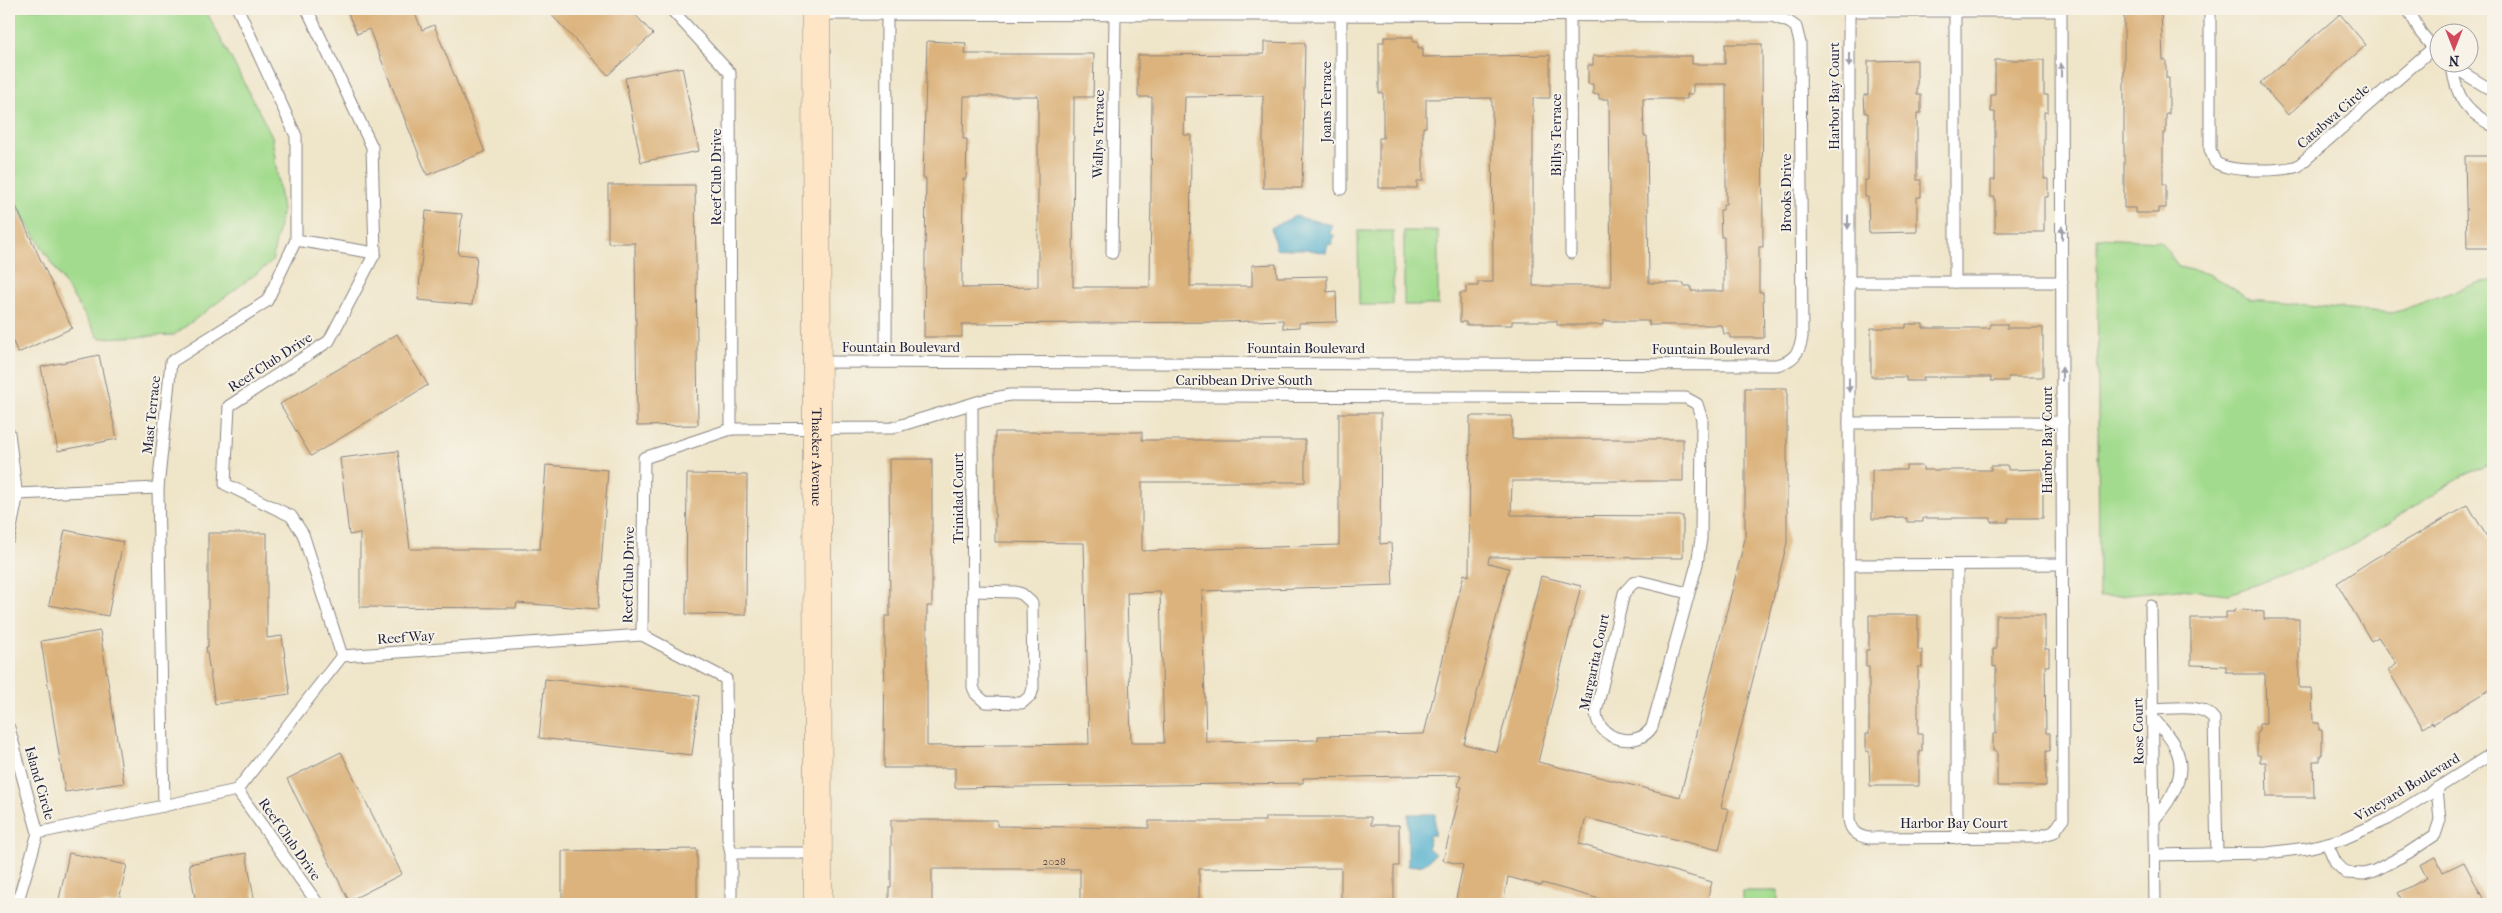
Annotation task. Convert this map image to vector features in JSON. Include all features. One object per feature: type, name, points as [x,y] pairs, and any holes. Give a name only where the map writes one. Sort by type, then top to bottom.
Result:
[{"type":"street","name":"Thacker Avenue","points":[[816,11],[818,904]]},
{"type":"lane","name":"Mast Terrace","points":[[164,806],[158,488],[171,362],[267,301],[296,240],[296,136],[238,9]]},
{"type":"lane","name":"Reef Club Drive","points":[[307,9],[372,147],[375,253],[329,341],[229,406],[225,484],[291,516],[303,534],[342,656]]},
{"type":"lane","name":"Reef Club Drive","points":[[672,9],[730,73],[731,429]]},
{"type":"lane","name":"Catabwa Circle","points":[[2210,9],[2210,149],[2215,162],[2229,169],[2286,169],[2298,166],[2430,58]]},
{"type":"lane","points":[[2408,9],[2430,44]]},
{"type":"lane","points":[[1849,10],[2061,10]]},
{"type":"lane","name":"Harbor Bay Court","points":[[1849,10],[1849,819],[1851,830],[1856,834],[1869,838],[1957,838],[2037,837],[2054,832],[2063,819],[2061,10]]},
{"type":"lane","points":[[816,11],[887,14],[1570,17]]},
{"type":"lane","points":[[1955,11],[1955,282]]},
{"type":"lane","points":[[886,362],[887,14]]},
{"type":"lane","name":"Wallys Terrace","points":[[1112,253],[1115,14]]},
{"type":"lane","name":"Joans Terrace","points":[[1341,15],[1342,189]]},
{"type":"lane","name":"Brooks Drive","points":[[1570,17],[1772,16],[1790,22],[1796,27],[1801,52],[1802,337],[1801,344],[1794,357]]},
{"type":"lane","name":"Billys Terrace","points":[[1570,17],[1571,254]]},
{"type":"lane","points":[[2451,72],[2463,102],[2475,115],[2493,126]]},
{"type":"lane","points":[[2461,72],[2493,91]]},
{"type":"lane","points":[[296,240],[375,253]]},
{"type":"lane","points":[[1848,282],[2062,282]]},
{"type":"lane","name":"Fountain Boulevard","points":[[816,362],[1776,365],[1794,357]]},
{"type":"lane","name":"Caribbean Drive South","points":[[816,430],[892,428],[997,397],[1020,395],[1677,396]]},
{"type":"lane","name":"Margarita Court","points":[[1677,396],[1693,400],[1700,411],[1702,420],[1701,539],[1697,564],[1652,727],[1648,733],[1636,739],[1619,737],[1603,731],[1598,726],[1596,712],[1624,593],[1632,583],[1639,581],[1688,593]]},
{"type":"lane","name":"Trinidad Court","points":[[972,404],[973,687],[976,694],[985,702],[991,704],[1022,703],[1031,695],[1034,688],[1032,602],[1015,592],[973,591]]},
{"type":"lane","points":[[1849,423],[2062,422]]},
{"type":"lane","name":"Reef Club Drive","points":[[731,904],[731,853],[728,839],[726,679],[642,635],[644,458],[731,429],[816,430]]},
{"type":"lane","points":[[9,433],[16,494],[9,538]]},
{"type":"lane","points":[[16,494],[158,488]]},
{"type":"lane","points":[[1849,565],[2062,564]]},
{"type":"lane","points":[[1957,565],[1957,838]]},
{"type":"lane","name":"Rose Court","points":[[2151,606],[2155,904]]},
{"type":"lane","name":"Reef Way","points":[[342,656],[642,635]]},
{"type":"lane","points":[[38,833],[237,790],[342,656]]},
{"type":"lane","points":[[2154,820],[2175,794],[2179,762],[2178,753],[2173,742],[2153,714],[2200,709],[2210,714],[2214,719],[2217,855]]},
{"type":"lane","name":"Island Circle","points":[[9,728],[38,833],[17,904]]},
{"type":"lane","name":"Vineyard Boulevard","points":[[2155,855],[2280,852],[2327,844],[2373,827],[2493,752]]},
{"type":"lane","points":[[2327,844],[2336,863],[2346,873],[2364,874],[2386,866],[2435,835],[2440,820],[2437,788]]},
{"type":"lane","name":"Reef Club Drive","points":[[237,790],[318,904]]},
{"type":"lane","points":[[731,853],[818,852]]},
{"type":"green space","points":[[9,9],[205,9],[272,136],[282,210],[272,262],[174,335],[99,338],[9,195]]},
{"type":"green space","points":[[1358,231],[1393,231],[1393,305],[1359,305]]},
{"type":"green space","points":[[1404,231],[1438,231],[1438,305],[1404,305]]},
{"type":"green space","points":[[2097,238],[2160,241],[2179,267],[2209,274],[2252,300],[2393,313],[2480,282],[2493,281],[2493,463],[2462,476],[2357,543],[2303,568],[2229,594],[2179,589],[2099,597]]},
{"type":"green space","points":[[1743,891],[1778,891],[1778,904],[1743,904]]},
{"type":"water","points":[[1295,216],[1332,225],[1330,234],[1334,235],[1332,245],[1328,244],[1326,253],[1305,249],[1276,249],[1271,228]]},
{"type":"water","points":[[1408,814],[1435,814],[1435,835],[1429,835],[1428,848],[1435,854],[1423,865],[1408,866]]},
{"type":"water","points":[[1902,900],[1977,904],[1890,904]]},
{"type":"building","points":[[346,9],[413,9],[422,30],[434,25],[485,152],[427,175],[369,29],[357,34]]},
{"type":"building","points":[[546,9],[630,9],[653,34],[608,75]]},
{"type":"building","points":[[2124,9],[2161,9],[2163,60],[2166,60],[2166,78],[2169,78],[2169,114],[2166,114],[2166,133],[2163,133],[2163,184],[2166,184],[2166,208],[2158,208],[2158,213],[2135,213],[2135,208],[2124,208]]},
{"type":"building","points":[[2340,14],[2366,45],[2288,115],[2260,83]]},
{"type":"building","points":[[1384,37],[1413,37],[1413,42],[1418,42],[1418,48],[1423,48],[1423,57],[1550,55],[1550,98],[1533,98],[1533,286],[1611,286],[1609,99],[1599,99],[1599,94],[1593,94],[1593,84],[1588,84],[1588,65],[1593,65],[1593,56],[1692,56],[1692,64],[1725,64],[1725,44],[1762,44],[1763,247],[1759,247],[1759,292],[1763,292],[1764,338],[1730,338],[1730,334],[1724,334],[1722,325],[1649,325],[1649,321],[1603,321],[1603,325],[1557,325],[1557,321],[1512,321],[1512,325],[1466,325],[1466,322],[1460,322],[1460,293],[1466,293],[1466,286],[1478,286],[1478,282],[1493,282],[1492,98],[1426,99],[1426,127],[1423,127],[1423,181],[1417,181],[1417,188],[1379,188],[1379,138],[1383,138],[1383,93],[1379,93],[1379,42],[1384,42]],"holes":[[[1693,84],[1726,84],[1726,204],[1723,204],[1723,210],[1720,210],[1721,237],[1724,237],[1724,291],[1691,291],[1691,286],[1684,286],[1684,283],[1649,283],[1647,136],[1644,136],[1643,99],[1687,99],[1687,94],[1693,94]]]},
{"type":"building","points":[[927,41],[966,43],[965,54],[1094,54],[1093,97],[1074,97],[1073,287],[1150,287],[1152,97],[1138,97],[1138,55],[1264,54],[1264,42],[1305,43],[1302,188],[1263,188],[1263,96],[1185,97],[1184,135],[1191,135],[1190,286],[1252,286],[1252,265],[1276,264],[1277,277],[1327,276],[1327,292],[1336,291],[1337,322],[1299,323],[1299,327],[1283,328],[1283,320],[962,324],[962,337],[924,337],[926,178],[923,178]],"holes":[[[964,96],[1038,96],[1038,287],[962,288],[963,179],[966,179],[967,139],[963,139]]]},
{"type":"building","points":[[1917,60],[1917,95],[1921,95],[1921,113],[1917,113],[1917,180],[1921,180],[1921,197],[1917,197],[1917,232],[1869,233],[1868,197],[1865,197],[1865,180],[1868,180],[1868,113],[1865,113],[1864,95],[1868,95],[1868,61]]},
{"type":"building","points":[[1995,60],[2044,60],[2044,95],[2048,95],[2048,112],[2044,112],[2044,179],[2048,179],[2048,197],[2044,197],[2044,232],[1995,232],[1995,197],[1991,197],[1991,180],[1995,180],[1995,112],[1991,112],[1991,95],[1995,95]]},
{"type":"building","points":[[682,67],[699,151],[641,162],[625,78]]},
{"type":"building","points":[[2465,156],[2493,156],[2493,248],[2467,248]]},
{"type":"building","points":[[608,185],[695,185],[698,425],[637,426],[635,243],[608,243]]},
{"type":"building","points":[[9,191],[72,328],[18,353],[9,333]]},
{"type":"building","points":[[426,211],[462,214],[458,254],[477,256],[472,305],[418,300]]},
{"type":"building","points":[[1906,324],[1923,324],[1923,328],[1990,328],[1990,324],[2007,324],[2007,328],[2043,328],[2043,377],[2008,377],[2008,381],[1991,381],[1991,377],[1923,377],[1923,381],[1906,381],[1906,377],[1871,377],[1871,328],[1906,328]]},
{"type":"building","points":[[397,334],[428,385],[311,456],[280,404]]},
{"type":"building","points":[[99,355],[117,439],[58,451],[41,367]]},
{"type":"building","points":[[1745,388],[1787,388],[1787,543],[1721,807],[1729,809],[1719,850],[1586,818],[1579,844],[1712,882],[1706,904],[1618,904],[1542,883],[1542,886],[1508,877],[1503,904],[1455,904],[1463,865],[1443,860],[1462,787],[1458,786],[1461,775],[1303,778],[1303,783],[955,788],[955,768],[884,768],[885,616],[890,616],[889,459],[932,459],[932,606],[927,606],[927,746],[1089,744],[1084,543],[995,542],[995,432],[1142,432],[1142,440],[1305,440],[1305,482],[1142,482],[1142,551],[1339,545],[1339,413],[1381,413],[1380,544],[1391,543],[1393,585],[1202,591],[1206,742],[1318,740],[1318,736],[1424,734],[1464,574],[1469,576],[1470,416],[1512,416],[1512,439],[1683,439],[1683,481],[1512,481],[1511,515],[1683,516],[1683,558],[1489,557],[1488,563],[1509,568],[1464,744],[1497,752],[1541,576],[1581,586],[1538,762],[1680,797],[1745,539]],"holes":[[[1160,592],[1164,743],[1131,743],[1127,593]]]},
{"type":"building","points":[[398,451],[410,549],[540,549],[546,465],[608,470],[598,609],[517,603],[516,608],[360,607],[360,533],[349,535],[340,458]]},
{"type":"building","points":[[1906,466],[1923,466],[1923,470],[1991,470],[1991,466],[2008,466],[2008,470],[2043,469],[2043,518],[2008,518],[2008,522],[1991,522],[1991,518],[1923,518],[1923,522],[1907,522],[1907,518],[1872,519],[1872,470],[1906,470]]},
{"type":"building","points":[[687,474],[747,475],[746,615],[686,614]]},
{"type":"building","points":[[2468,505],[2493,547],[2493,688],[2423,728],[2388,670],[2397,664],[2378,637],[2371,641],[2337,583],[2372,560]]},
{"type":"building","points":[[65,530],[123,542],[108,616],[49,605]]},
{"type":"building","points":[[208,533],[267,533],[267,638],[282,636],[290,694],[215,704],[206,647],[208,647]]},
{"type":"building","points":[[2234,609],[2264,612],[2264,619],[2299,619],[2299,688],[2312,688],[2313,723],[2319,723],[2319,730],[2322,730],[2322,755],[2320,755],[2320,761],[2313,761],[2314,797],[2267,797],[2266,762],[2260,762],[2260,755],[2257,755],[2257,731],[2259,730],[2259,724],[2266,724],[2265,674],[2233,674],[2233,672],[2226,672],[2226,666],[2191,665],[2191,618],[2226,618],[2226,612],[2234,612]]},
{"type":"building","points":[[1869,615],[1918,615],[1918,650],[1922,650],[1922,667],[1918,667],[1918,734],[1922,734],[1922,751],[1919,751],[1919,786],[1870,786],[1869,751],[1866,751],[1866,734],[1869,734],[1869,667],[1866,667],[1866,650],[1869,650]]},
{"type":"building","points":[[1996,615],[2045,615],[2045,649],[2049,649],[2049,666],[2045,666],[2046,733],[2050,733],[2050,751],[2046,751],[2046,786],[1997,786],[1997,751],[1993,751],[1993,734],[1996,734],[1996,666],[1993,667],[1993,649],[1996,649]]},
{"type":"building","points":[[100,631],[124,783],[65,792],[41,641]]},
{"type":"building","points":[[545,679],[699,696],[692,755],[539,738]]},
{"type":"building","points":[[341,752],[402,874],[349,901],[287,779]]},
{"type":"building","points":[[1265,817],[1371,817],[1371,825],[1399,825],[1399,866],[1394,866],[1394,904],[1341,904],[1341,868],[1199,869],[1199,904],[1080,904],[1080,869],[932,869],[932,904],[889,904],[889,887],[891,887],[891,820],[997,820],[997,826],[1149,828],[1149,821],[1265,821]]},
{"type":"building","points":[[697,849],[697,904],[562,904],[562,851]]},
{"type":"building","points":[[69,853],[127,865],[118,904],[58,904]]},
{"type":"building","points":[[246,853],[255,904],[196,904],[189,864]]},
{"type":"building","points":[[2436,857],[2443,872],[2464,862],[2486,904],[2404,904],[2398,893],[2427,878],[2420,865]]}]
